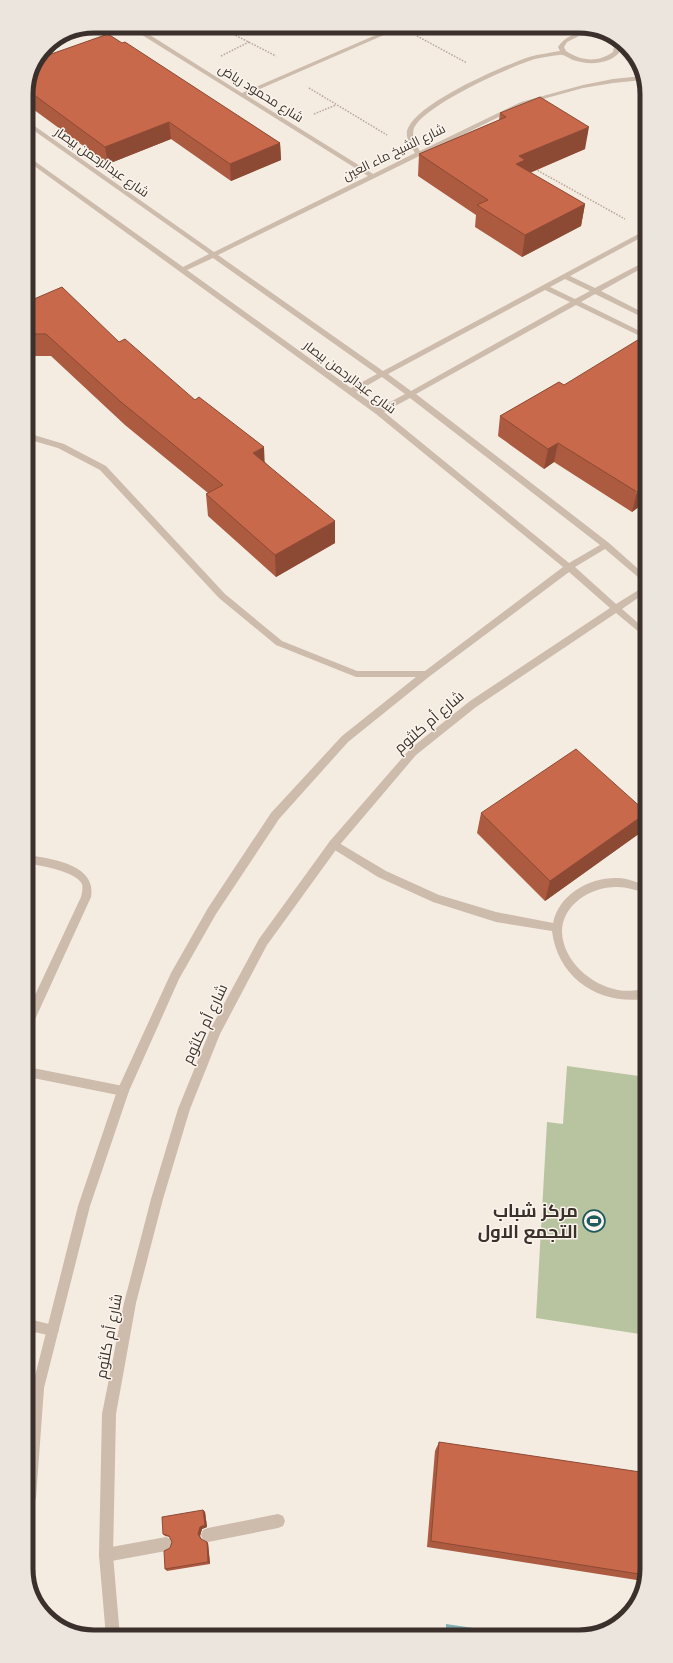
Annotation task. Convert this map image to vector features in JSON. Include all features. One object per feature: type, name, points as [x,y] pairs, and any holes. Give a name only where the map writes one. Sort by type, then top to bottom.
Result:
[{"type":"street","name":"شارع محمود رياض","points":[[142,33],[372,176]]},
{"type":"street","points":[[242,96],[386,33]]},
{"type":"street","points":[[594,35],[586,34],[568,38],[563,42],[561,47],[563,52],[570,57],[579,60],[602,61],[611,58],[616,53],[617,46]]},
{"type":"street","points":[[419,154],[411,141],[411,128],[420,116],[465,88],[490,76],[534,58],[563,52]]},
{"type":"street","name":"شارع الشيخ ماء العين","points":[[182,270],[523,103],[575,88],[637,75]]},
{"type":"street","name":"شارع الشيخ ماء العين","points":[[624,79],[638,78]]},
{"type":"street","name":"شارع عبدالرحمن بيصار","points":[[33,127],[212,255],[412,394],[606,545],[640,576]]},
{"type":"street","name":"شارع عبدالرحمن بيصار","points":[[33,163],[379,412],[569,567],[640,630]]},
{"type":"street","points":[[351,391],[640,235]]},
{"type":"street","points":[[379,412],[640,266]]},
{"type":"street","points":[[565,276],[640,314]]},
{"type":"street","points":[[545,287],[640,334]]},
{"type":"street","points":[[33,438],[61,446],[103,468],[222,596],[279,643],[356,674],[427,674]]},
{"type":"street","points":[[33,1387],[53,1330],[84,1206],[123,1091],[175,976],[212,911],[275,816],[346,739],[427,674],[569,567],[606,545]]},
{"type":"street","name":"شارع أم كلثوم","points":[[112,1630],[106,1555],[109,1414],[130,1303],[157,1199],[184,1109],[215,1032],[263,942],[334,844],[413,752],[473,704],[640,593]]},
{"type":"street","points":[[334,844],[382,874],[437,899],[496,917],[558,928]]},
{"type":"street","points":[[33,860],[72,870],[80,874],[86,881],[87,888],[86,897],[33,1011]]},
{"type":"street","points":[[640,887],[629,884],[611,882],[595,885],[580,891],[569,901],[561,913],[558,928],[558,943],[565,958],[575,972],[590,984],[606,992],[625,995],[640,994]]},
{"type":"street","points":[[33,1073],[123,1091]]},
{"type":"street","points":[[33,1326],[53,1330]]},
{"type":"street","points":[[208,1535],[278,1521]]},
{"type":"street","points":[[106,1555],[166,1544]]},
{"type":"path","points":[[231,33],[302,70]]},
{"type":"path","points":[[416,35],[490,76]]},
{"type":"path","points":[[288,76],[419,154]]},
{"type":"path","points":[[535,168],[630,222]]},
{"type":"green space","name":"مركز شباب التجمع الاول","points":[[567,1066],[640,1076],[640,1334],[536,1318],[547,1122],[563,1124]]},
{"type":"water","points":[[446,1624],[486,1630],[446,1630]]},
{"type":"building","points":[[108,34],[122,43],[125,42],[280,143],[230,164],[169,122],[105,147],[33,94],[35,78],[39,67],[47,55]]},
{"type":"building","points":[[540,97],[589,127],[519,156],[525,160],[516,164],[585,204],[525,235],[477,205],[488,200],[419,154],[506,117],[500,113]]},
{"type":"building","points":[[62,287],[119,342],[125,339],[195,400],[199,397],[264,447],[253,453],[335,521],[275,555],[206,494],[223,485],[121,402],[46,334],[33,334],[33,299]]},
{"type":"building","points":[[640,339],[640,490],[637,492],[558,443],[548,449],[500,416],[559,382],[564,385]]},
{"type":"building","points":[[576,749],[640,807],[640,818],[550,881],[481,813]]},
{"type":"building","points":[[439,1442],[640,1472],[640,1574],[431,1541]]},
{"type":"building","points":[[203,1510],[205,1525],[200,1527],[198,1534],[201,1539],[207,1542],[208,1562],[165,1569],[164,1551],[170,1548],[172,1542],[169,1536],[163,1534],[162,1517]]},
{"type":"place","name":"مركز شباب التجمع الاول","points":[[594,1221]]}]
